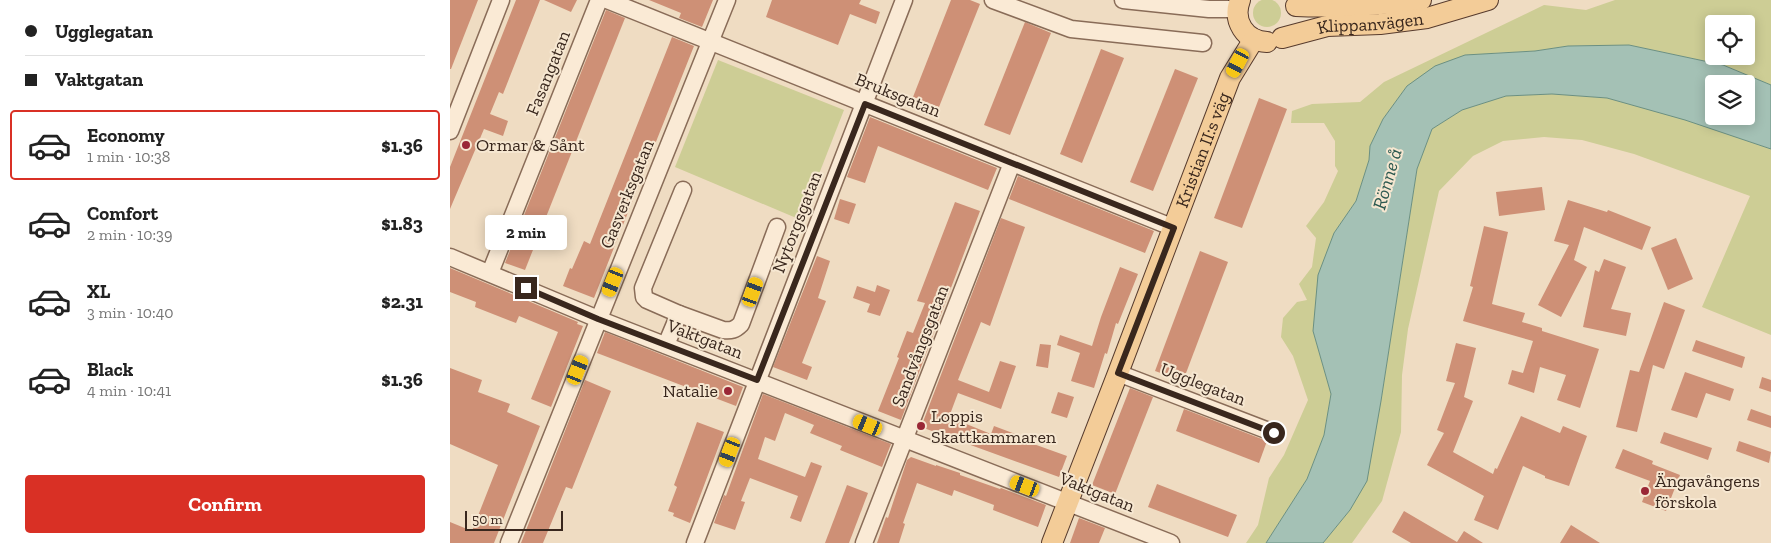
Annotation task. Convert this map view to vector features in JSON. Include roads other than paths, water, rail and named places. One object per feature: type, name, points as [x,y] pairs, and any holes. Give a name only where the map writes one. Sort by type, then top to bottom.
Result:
[{"type":"main road","name":"Klippanvägen","points":[[1282,38],[1288,34],[1296,21],[1295,3],[1326,8],[1421,0]]},
{"type":"main road","name":"Klippanvägen","points":[[1254,39],[1268,42],[1326,26],[1380,24],[1426,18],[1488,0]]},
{"type":"main road","points":[[1239,4],[1239,23],[1248,35],[1254,39]]},
{"type":"main road","name":"Kristian II:s väg","points":[[1052,543],[1230,78],[1254,39]]},
{"type":"street","points":[[450,131],[501,0]]},
{"type":"street","name":"Fasangatan","points":[[490,273],[599,0]]},
{"type":"street","name":"Bruksgatan","points":[[607,0],[1174,228]]},
{"type":"street","name":"Gasverksgatan","points":[[510,543],[727,0]]},
{"type":"street","name":"Nytorgsgatan","points":[[695,543],[904,0]]},
{"type":"street","points":[[993,0],[1071,29],[1203,44]]},
{"type":"street","points":[[1122,0],[1209,9],[1239,4]]},
{"type":"street","name":"Sandvångsgatan","points":[[864,543],[1012,163]]},
{"type":"street","points":[[683,190],[643,292],[651,303],[723,330],[730,331],[736,329],[741,324],[777,227]]},
{"type":"street","name":"Vaktgatan","points":[[450,257],[598,319],[1171,543]]},
{"type":"street","points":[[666,345],[679,314]]},
{"type":"street","name":"Ugglegatan","points":[[1118,373],[1274,433]]},
{"type":"water","name":"Rönne å","points":[[1629,45],[1705,61],[1705,65],[1723,65],[1747,75],[1705,75],[1705,125],[1755,125],[1755,78],[1771,85],[1771,149],[1685,120],[1607,98],[1552,94],[1506,96],[1462,110],[1432,129],[1417,169],[1367,481],[1350,510],[1323,543],[1266,543],[1307,479],[1324,435],[1331,394],[1313,331],[1318,275],[1334,233],[1356,201],[1369,160],[1370,146],[1383,119],[1407,86],[1435,66],[1465,55],[1535,51],[1568,46]]},
{"type":"place","name":"Ormar & Sånt","points":[[466,145]]},
{"type":"place","name":"Natalie","points":[[728,391]]},
{"type":"place","name":"Loppis Skattkammaren","points":[[921,426]]},
{"type":"place","name":"Ängavångens förskola","points":[[1645,491]]}]
